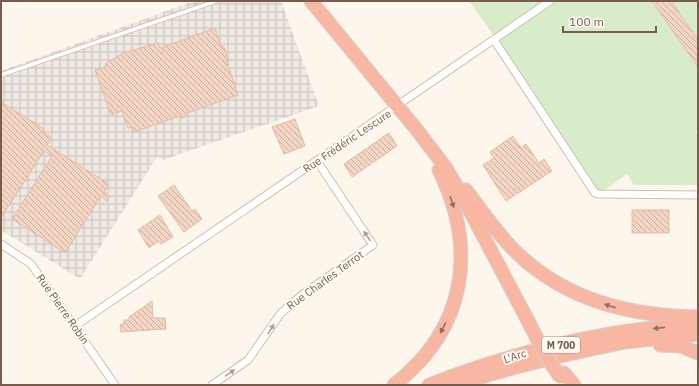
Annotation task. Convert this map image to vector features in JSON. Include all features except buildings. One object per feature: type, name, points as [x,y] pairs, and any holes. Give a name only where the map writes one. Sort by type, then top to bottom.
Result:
[{"type":"highway","points":[[311,1],[367,70],[375,75],[401,104]]},
{"type":"highway","points":[[317,1],[420,128],[492,225],[518,254],[558,283],[592,300],[618,309],[648,314],[698,317]]},
{"type":"highway","points":[[420,128],[461,194],[564,378],[574,385]]},
{"type":"highway","points":[[394,385],[426,355],[441,333],[455,301],[461,270],[461,239],[455,209],[420,128]]},
{"type":"highway","points":[[457,177],[527,314]]},
{"type":"highway","name":"L'Arc","points":[[428,385],[529,351],[624,332],[698,324]]},
{"type":"highway","name":"L'Arc","points":[[457,385],[536,361],[617,345],[698,334]]},
{"type":"highway","points":[[617,345],[633,347],[671,345],[689,349],[698,353]]},
{"type":"street","name":"Rue Frédéric Lescure","points":[[75,326],[550,1]]},
{"type":"street","points":[[494,40],[595,193],[698,195]]},
{"type":"street","name":"Rue Charles Terrot","points":[[212,385],[248,360],[281,313],[302,295],[373,245],[317,161]]},
{"type":"street","name":"Rue Pierre Robin","points":[[1,244],[31,264],[115,385]]},
{"type":"lane","points":[[1,75],[216,1]]},
{"type":"shaded area","points":[[194,1],[281,1],[319,106],[163,160],[157,157],[80,279],[1,230],[1,71]]},
{"type":"green space","points":[[469,1],[698,1],[698,129],[695,131],[698,136],[698,185],[634,185],[627,174],[603,191],[597,189],[505,51]]}]
